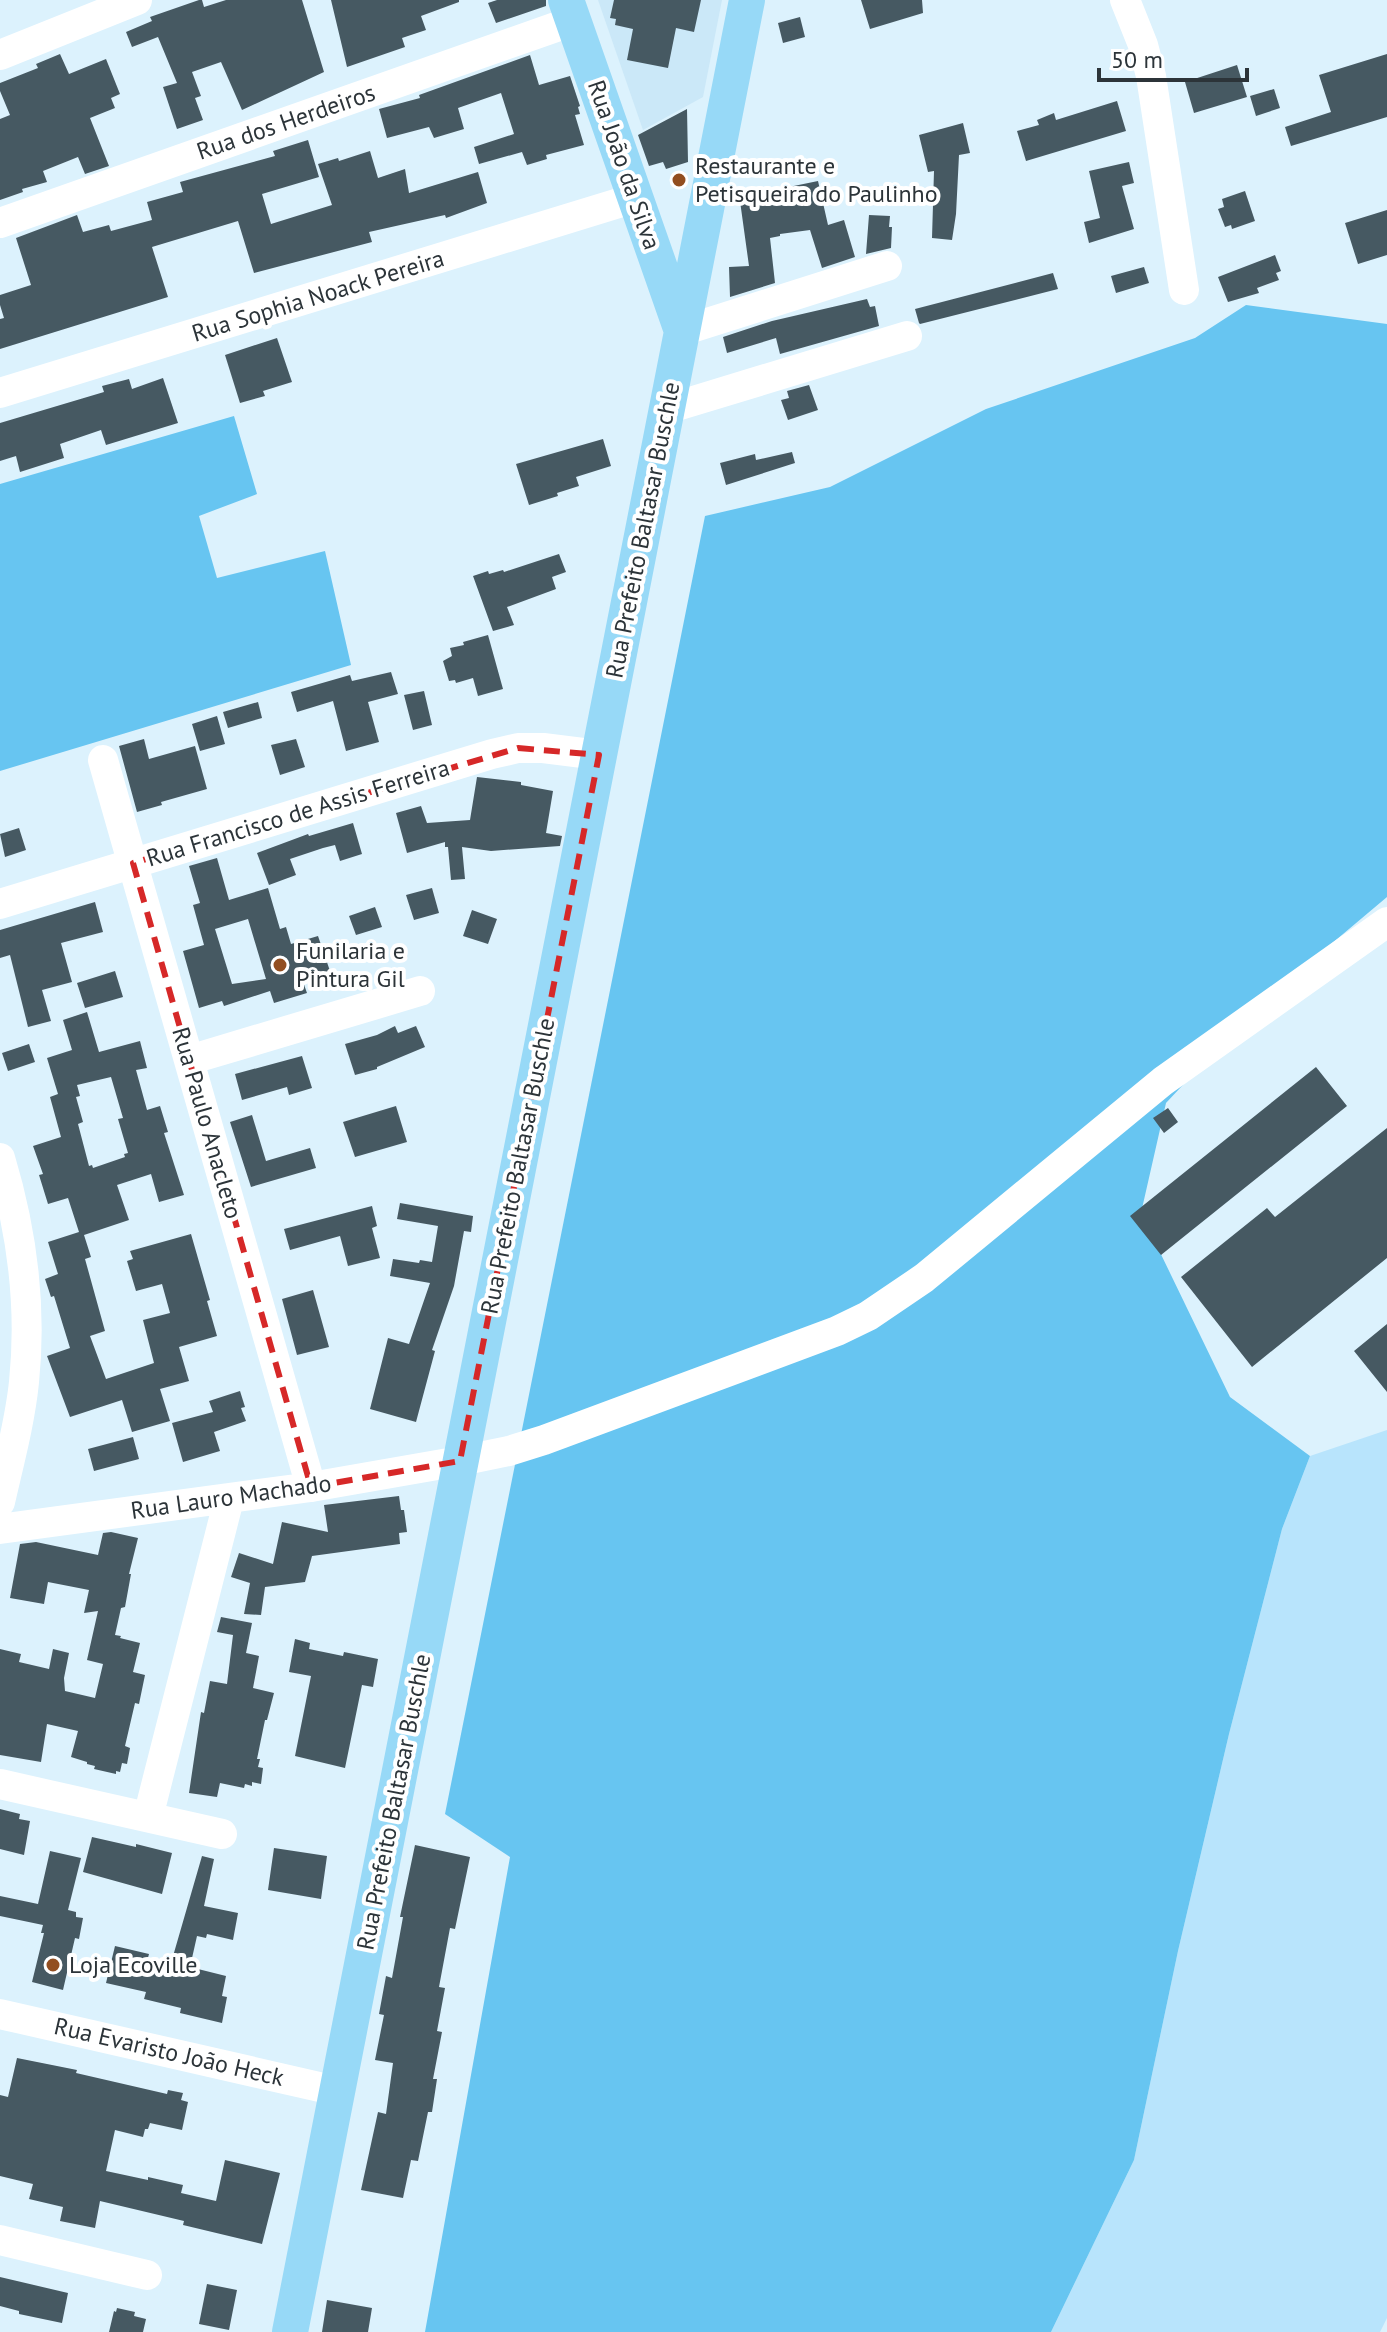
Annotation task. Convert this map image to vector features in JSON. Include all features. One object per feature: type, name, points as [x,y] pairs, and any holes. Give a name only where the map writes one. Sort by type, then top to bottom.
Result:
[{"type":"main road","name":"Rua Prefeito Baltasar Buschle","points":[[290,2332],[747,0]]},
{"type":"main road","name":"Rua João da Silva","points":[[569,10],[682,331]]},
{"type":"main road","points":[[650,241],[677,257],[699,246]]},
{"type":"street","points":[[0,55],[137,0]]},
{"type":"street","points":[[1125,0],[1143,45],[1151,76],[1184,290]]},
{"type":"street","name":"Rua dos Herdeiros","points":[[0,223],[569,10]]},
{"type":"street","name":"Rua Sophia Noack Pereira","points":[[0,393],[635,198]]},
{"type":"street","points":[[682,331],[887,266]]},
{"type":"street","points":[[667,409],[907,336]]},
{"type":"street","name":"Rua Francisco de Assis Ferreira","points":[[0,904],[518,748],[599,755]]},
{"type":"street","name":"Rua Paulo Anacleto","points":[[103,760],[311,1487]]},
{"type":"street","name":"Rua Lauro Machado","points":[[0,1529],[311,1487],[509,1451],[837,1331],[868,1316],[924,1278],[1163,1081],[1387,922]]},
{"type":"street","points":[[189,1060],[420,991]]},
{"type":"street","points":[[0,1158],[17,1221],[27,1302],[24,1382],[0,1502]]},
{"type":"street","points":[[148,1817],[229,1499]]},
{"type":"street","points":[[0,1784],[222,1834]]},
{"type":"street","name":"Rua Evaristo João Heck","points":[[0,2014],[337,2091]]},
{"type":"street","points":[[0,2240],[147,2275]]},
{"type":"highlighted area","points":[[518,748],[599,755],[460,1461],[311,1487],[133,863]]},
{"type":"shaded area","points":[[598,0],[722,0],[703,97],[643,130]]},
{"type":"shaded area","points":[[1246,305],[1387,324],[1387,897],[1255,1008],[1166,1103],[1141,1213],[1230,1397],[1310,1456],[1282,1529],[1229,1734],[1178,1951],[1134,2160],[1051,2332],[425,2332],[510,1857],[445,1814],[705,516],[830,487],[986,409],[1195,338]]},
{"type":"shaded area","points":[[234,416],[257,494],[199,516],[217,578],[325,551],[351,665],[0,771],[0,484]]},
{"type":"shaded area","points":[[1387,1430],[1387,2318],[1380,2332],[1051,2332],[1134,2160],[1178,1951],[1229,1734],[1282,1529],[1310,1456]]},
{"type":"building","points":[[202,0],[204,7],[226,0],[302,0],[324,72],[242,110],[221,62],[192,72],[201,96],[195,98],[203,120],[177,129],[163,87],[177,83],[158,37],[132,47],[126,32],[152,21],[150,17]]},
{"type":"building","points":[[331,0],[459,2],[421,16],[426,30],[402,38],[405,47],[347,67]]},
{"type":"building","points":[[497,0],[546,0],[546,6],[496,23],[488,3]]},
{"type":"building","points":[[614,0],[701,0],[694,32],[676,28],[668,68],[627,60],[633,29],[615,25],[616,19],[610,18]]},
{"type":"building","points":[[861,0],[922,0],[923,13],[870,29]]},
{"type":"building","points":[[800,17],[805,37],[783,43],[778,23]]},
{"type":"building","points":[[60,54],[69,74],[106,59],[120,94],[111,98],[115,108],[90,118],[109,166],[85,174],[78,157],[43,171],[47,182],[22,189],[23,192],[0,200],[0,119],[10,115],[0,83],[38,68],[36,64]]},
{"type":"building","points":[[1387,54],[1387,117],[1291,146],[1285,127],[1331,112],[1319,75]]},
{"type":"building","points":[[530,55],[539,85],[570,76],[580,106],[580,114],[575,115],[584,145],[546,155],[547,159],[527,165],[522,152],[479,164],[474,147],[514,134],[501,93],[458,108],[464,129],[434,138],[429,127],[387,138],[379,109],[420,98],[419,95]]},
{"type":"building","points":[[1237,65],[1247,97],[1194,113],[1185,82]]},
{"type":"building","points":[[1274,89],[1280,108],[1256,116],[1250,96]]},
{"type":"building","points":[[1117,101],[1126,131],[1026,161],[1017,131],[1039,125],[1037,120],[1054,113],[1056,120]]},
{"type":"building","points":[[687,109],[688,162],[666,169],[663,162],[649,166],[638,135]]},
{"type":"building","points":[[963,123],[970,153],[959,155],[952,240],[932,238],[934,171],[928,172],[919,135]]},
{"type":"building","points":[[308,140],[319,177],[262,194],[271,224],[332,205],[318,164],[370,151],[378,178],[405,169],[409,193],[478,172],[487,203],[446,218],[445,215],[369,232],[372,242],[254,273],[238,221],[152,247],[168,297],[0,349],[0,319],[4,318],[0,295],[31,285],[16,238],[77,215],[83,232],[109,225],[111,231],[152,220],[147,202],[183,192],[180,182],[275,156],[273,151]]},
{"type":"building","points":[[1129,162],[1134,183],[1122,186],[1134,229],[1089,243],[1084,222],[1100,218],[1089,171]]},
{"type":"building","points":[[818,181],[828,225],[844,220],[855,257],[822,268],[810,230],[780,234],[770,238],[775,283],[730,297],[729,267],[749,266],[740,201],[785,194],[784,188]]},
{"type":"building","points":[[1245,191],[1255,221],[1232,229],[1231,225],[1225,227],[1218,209],[1224,207],[1222,199]]},
{"type":"building","points":[[1387,210],[1387,255],[1358,264],[1345,223]]},
{"type":"building","points":[[869,215],[890,216],[891,248],[866,254]]},
{"type":"building","points":[[1275,255],[1281,271],[1276,273],[1279,280],[1257,288],[1259,293],[1228,302],[1218,277]]},
{"type":"building","points":[[1144,267],[1149,283],[1116,293],[1111,276]]},
{"type":"building","points":[[1053,273],[1058,289],[919,323],[915,309]]},
{"type":"building","points":[[867,299],[870,307],[875,306],[879,326],[780,354],[776,338],[727,353],[723,337],[772,321]]},
{"type":"building","points":[[277,338],[292,382],[263,391],[265,396],[240,403],[225,355]]},
{"type":"building","points":[[163,378],[178,423],[106,445],[101,430],[60,444],[64,458],[20,472],[16,456],[0,461],[0,423],[104,392],[102,386],[129,379],[132,389]]},
{"type":"building","points":[[809,385],[818,410],[788,420],[781,400],[789,398],[787,391]]},
{"type":"building","points":[[603,439],[611,466],[576,477],[579,486],[529,505],[516,464]]},
{"type":"building","points":[[792,452],[795,463],[726,485],[720,463],[755,454],[756,460]]},
{"type":"building","points":[[559,554],[566,572],[552,577],[556,589],[507,607],[514,625],[493,631],[473,576],[488,571],[489,574],[504,572]]},
{"type":"building","points":[[488,635],[503,689],[478,696],[473,678],[456,683],[455,680],[449,681],[443,661],[452,656],[450,648]]},
{"type":"building","points":[[391,672],[398,694],[368,702],[379,742],[346,751],[333,701],[297,712],[291,692],[350,675],[352,681]]},
{"type":"building","points":[[424,691],[432,725],[413,730],[404,695]]},
{"type":"building","points":[[258,702],[262,718],[228,728],[223,712]]},
{"type":"building","points":[[217,716],[225,744],[200,751],[192,724]]},
{"type":"building","points":[[144,739],[149,759],[195,746],[207,789],[137,812],[119,746]]},
{"type":"building","points":[[296,739],[305,767],[280,775],[271,745]]},
{"type":"building","points":[[477,777],[521,782],[521,785],[553,791],[546,833],[562,836],[560,846],[491,851],[462,847],[465,879],[451,880],[445,842],[407,853],[396,813],[421,806],[427,823],[470,820]]},
{"type":"building","points":[[353,823],[362,854],[340,861],[335,845],[290,859],[296,875],[269,885],[257,853],[308,834]]},
{"type":"building","points":[[19,828],[26,850],[5,857],[0,834]]},
{"type":"building","points":[[217,858],[229,900],[268,888],[280,929],[286,927],[291,944],[318,936],[330,971],[302,979],[307,993],[274,1003],[270,991],[224,1006],[222,1001],[199,1008],[183,951],[204,945],[193,905],[200,903],[189,866]],"holes":[[[248,919],[266,979],[232,984],[215,929]]]},
{"type":"building","points":[[432,888],[439,913],[414,920],[406,895]]},
{"type":"building","points":[[95,902],[103,932],[61,943],[72,982],[42,990],[51,1021],[28,1027],[10,955],[0,958],[0,930]]},
{"type":"building","points":[[375,907],[382,927],[356,935],[349,916]]},
{"type":"building","points":[[472,910],[497,919],[488,944],[463,936]]},
{"type":"building","points":[[115,971],[123,997],[85,1008],[77,983]]},
{"type":"building","points":[[87,1012],[99,1052],[140,1041],[147,1068],[136,1070],[147,1110],[160,1106],[168,1132],[164,1133],[184,1195],[159,1202],[151,1174],[117,1185],[129,1220],[84,1235],[91,1257],[85,1259],[105,1331],[90,1336],[106,1379],[154,1363],[143,1320],[170,1313],[162,1284],[136,1291],[127,1261],[133,1259],[130,1251],[191,1234],[217,1336],[179,1347],[189,1381],[160,1389],[170,1421],[132,1432],[122,1400],[70,1417],[47,1356],[70,1348],[54,1296],[51,1297],[45,1279],[58,1274],[48,1242],[79,1232],[68,1198],[48,1204],[39,1175],[43,1174],[33,1146],[61,1137],[50,1097],[58,1094],[47,1058],[72,1050],[63,1020]],"holes":[[[111,1077],[123,1118],[118,1119],[128,1153],[124,1154],[125,1157],[93,1168],[89,1166],[78,1124],[83,1122],[76,1097],[80,1096],[77,1085]]]},
{"type":"building","points":[[395,1026],[398,1033],[416,1026],[425,1047],[377,1069],[355,1075],[345,1044]]},
{"type":"building","points":[[29,1044],[35,1062],[8,1071],[2,1053]]},
{"type":"building","points":[[302,1056],[312,1088],[289,1095],[287,1087],[242,1100],[235,1074]]},
{"type":"building","points":[[1316,1067],[1347,1106],[1161,1255],[1130,1216]]},
{"type":"building","points":[[396,1106],[407,1142],[355,1157],[343,1122]]},
{"type":"building","points":[[1168,1108],[1178,1122],[1164,1133],[1153,1118]]},
{"type":"building","points":[[252,1115],[266,1161],[310,1148],[316,1168],[251,1187],[230,1122]]},
{"type":"building","points":[[1387,1128],[1387,1258],[1252,1367],[1181,1277],[1267,1208],[1275,1217]]},
{"type":"building","points":[[400,1203],[473,1216],[471,1232],[464,1231],[454,1286],[432,1350],[435,1351],[416,1422],[370,1409],[388,1338],[409,1344],[430,1283],[390,1276],[393,1259],[432,1262],[438,1226],[397,1219]]},
{"type":"building","points":[[372,1206],[377,1226],[372,1228],[380,1258],[348,1266],[340,1236],[290,1250],[284,1229]]},
{"type":"building","points":[[313,1290],[329,1347],[297,1355],[282,1299]]},
{"type":"building","points":[[1387,1324],[1387,1392],[1354,1351]]},
{"type":"building","points":[[240,1391],[246,1421],[214,1432],[220,1451],[183,1462],[172,1423],[213,1412],[209,1401]]},
{"type":"building","points":[[133,1437],[139,1459],[94,1471],[88,1449]]},
{"type":"building","points":[[399,1496],[407,1532],[399,1533],[400,1544],[312,1556],[305,1582],[265,1587],[261,1615],[244,1614],[250,1583],[231,1577],[239,1553],[273,1564],[282,1522],[328,1532],[324,1505]]},
{"type":"building","points":[[103,1533],[138,1538],[125,1607],[121,1608],[115,1635],[140,1643],[133,1672],[145,1675],[125,1746],[130,1748],[127,1764],[122,1763],[120,1772],[116,1771],[116,1774],[94,1769],[95,1766],[71,1757],[78,1731],[47,1724],[41,1762],[0,1755],[0,1649],[21,1654],[19,1662],[49,1669],[53,1649],[69,1653],[65,1691],[95,1698],[103,1664],[87,1660],[98,1611],[84,1613],[89,1590],[48,1582],[44,1604],[10,1598],[20,1544],[36,1542],[98,1555]]},
{"type":"building","points":[[221,1617],[252,1623],[246,1653],[259,1656],[253,1688],[274,1693],[257,1759],[260,1759],[258,1767],[263,1768],[261,1784],[252,1782],[252,1786],[245,1784],[244,1788],[220,1783],[217,1797],[189,1793],[201,1712],[204,1713],[210,1681],[227,1684],[233,1635],[217,1632]]},
{"type":"building","points":[[295,1639],[310,1643],[309,1649],[378,1659],[373,1687],[362,1685],[345,1768],[295,1756],[311,1676],[289,1672]]},
{"type":"building","points":[[0,1809],[20,1814],[19,1819],[30,1821],[24,1855],[0,1849]]},
{"type":"building","points":[[92,1837],[172,1853],[162,1894],[83,1872]]},
{"type":"building","points":[[415,1845],[470,1857],[455,1929],[450,1928],[439,1987],[445,1988],[437,2031],[442,2032],[433,2079],[437,2079],[432,2112],[428,2112],[418,2161],[411,2160],[403,2198],[361,2190],[378,2112],[386,2114],[393,2063],[375,2060],[384,2015],[379,2014],[386,1976],[392,1978],[403,1917],[400,1917]]},
{"type":"building","points":[[274,1848],[327,1856],[321,1899],[268,1890]]},
{"type":"building","points":[[50,1851],[81,1858],[68,1910],[76,1912],[76,1917],[83,1918],[63,1990],[32,1982],[44,1933],[41,1933],[43,1925],[0,1916],[0,1896],[38,1904]]},
{"type":"building","points":[[202,1856],[214,1859],[204,1906],[238,1913],[233,1940],[207,1934],[206,1938],[197,1936],[190,1967],[226,1976],[222,1996],[227,1997],[222,2023],[180,2013],[181,2008],[144,1999],[146,1992],[106,1983],[115,1946],[149,1954],[146,1965],[169,1970]]},
{"type":"building","points":[[17,2058],[167,2094],[168,2090],[183,2093],[181,2100],[188,2102],[182,2130],[150,2123],[143,2137],[115,2130],[106,2171],[183,2185],[181,2193],[216,2201],[225,2160],[280,2173],[262,2244],[100,2201],[95,2228],[60,2221],[63,2207],[29,2199],[33,2184],[0,2176],[0,2095],[8,2097]]},
{"type":"building","points":[[0,2277],[68,2293],[62,2323],[19,2314],[19,2311],[0,2306]]},
{"type":"building","points":[[207,2284],[237,2290],[229,2330],[199,2324]]},
{"type":"building","points":[[327,2300],[372,2308],[368,2332],[322,2332]]},
{"type":"building","points":[[117,2308],[135,2312],[134,2316],[146,2319],[143,2332],[109,2332]]},
{"type":"place","name":"Restaurante e Petisqueira do Paulinho","points":[[679,180]]},
{"type":"place","name":"Funilaria e Pintura Gil","points":[[280,965]]},
{"type":"place","name":"Loja Ecoville","points":[[53,1965]]}]
